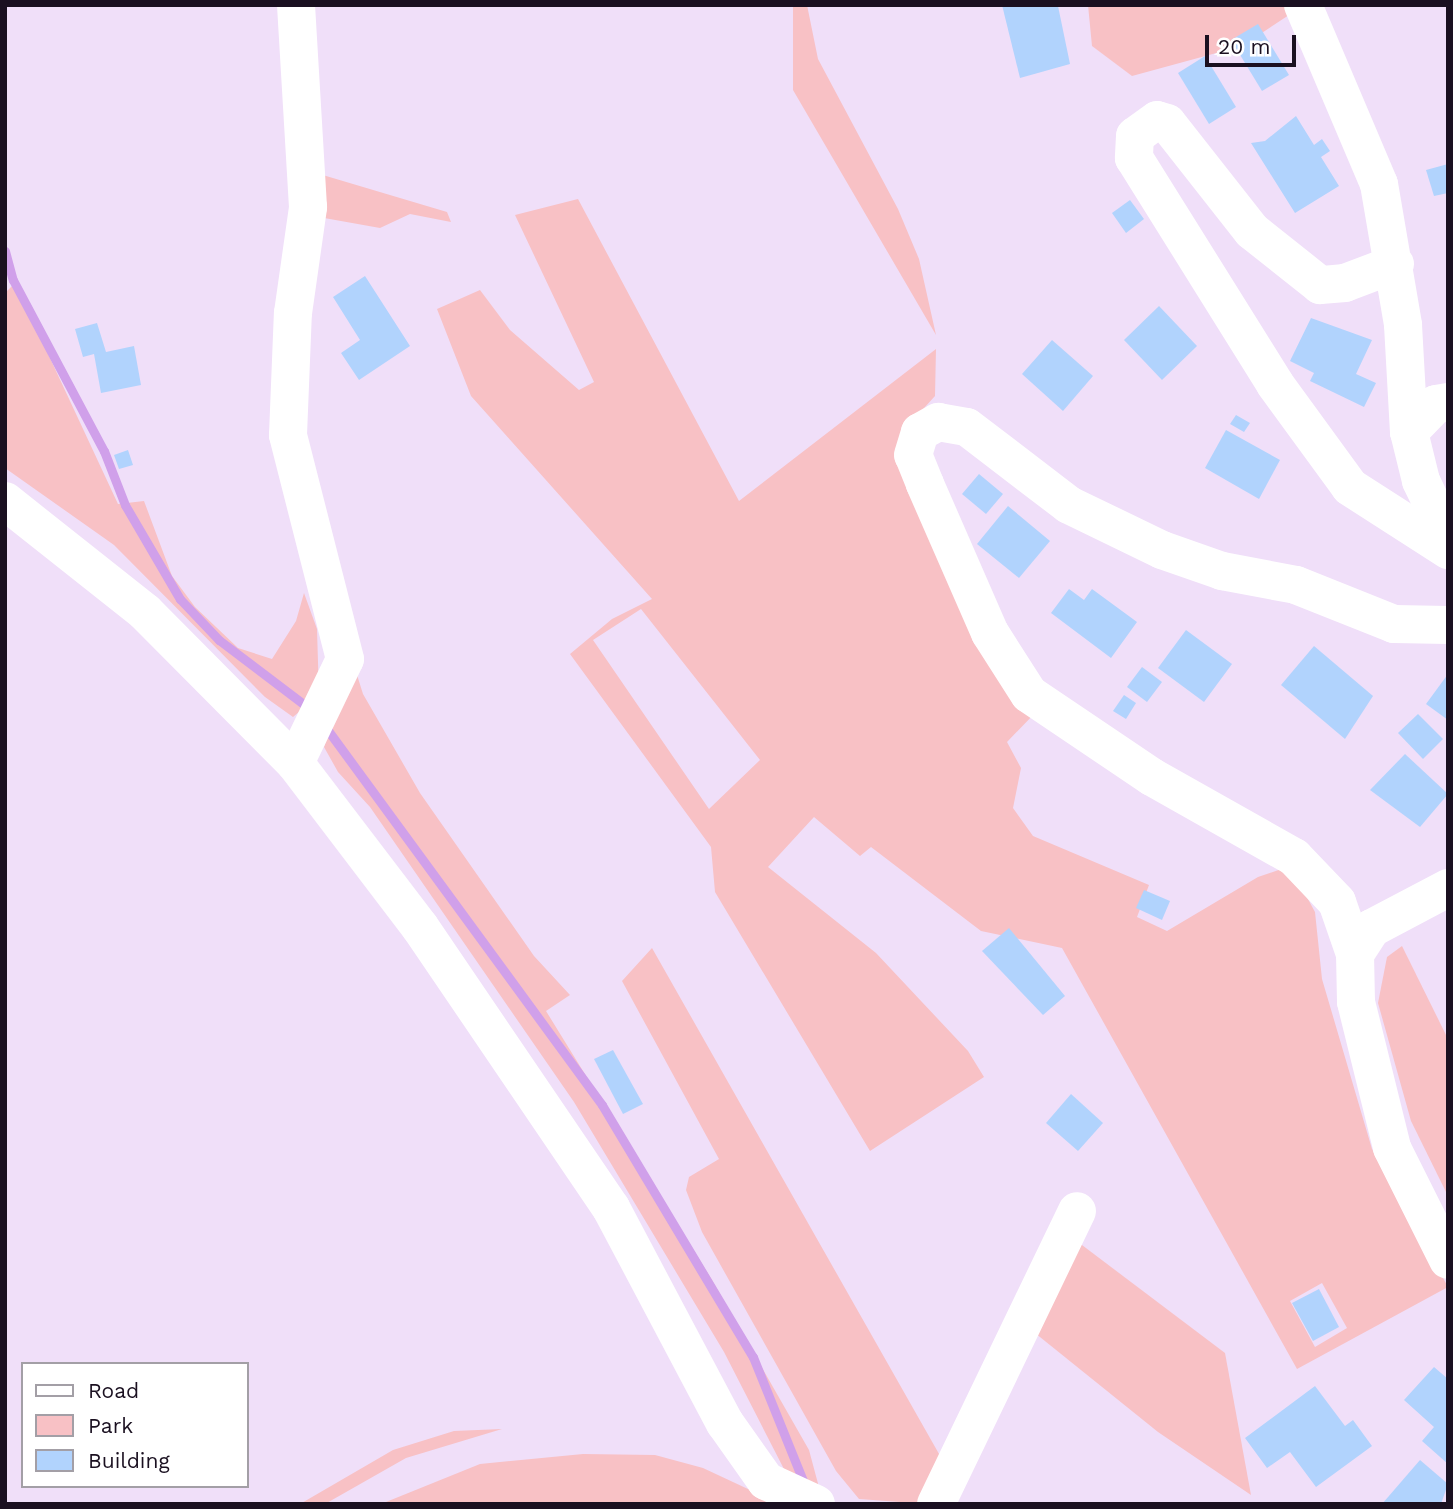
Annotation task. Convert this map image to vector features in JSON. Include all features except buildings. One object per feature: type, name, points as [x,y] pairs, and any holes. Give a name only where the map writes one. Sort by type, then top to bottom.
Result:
[{"type":"street","points":[[295,762],[345,659],[288,435],[293,313],[307,207],[296,5]]},
{"type":"street","points":[[1303,5],[1380,184],[1395,264],[1409,432],[1421,481],[1448,537]]},
{"type":"street","points":[[1395,264],[1345,283],[1320,285],[1251,231],[1167,123],[1157,120],[1135,136],[1134,158],[1275,383],[1350,487],[1448,550]]},
{"type":"street","points":[[1409,432],[1436,404],[1448,402]]},
{"type":"street","points":[[1448,625],[1394,624],[1296,585],[1222,571],[1162,550],[1069,505],[967,427],[938,422],[920,432],[914,455],[925,484],[990,633],[1029,694],[1152,776],[1294,857],[1337,902],[1355,954],[1356,1002],[1392,1148],[1448,1260]]},
{"type":"street","points":[[5,502],[145,612],[295,762],[420,927],[611,1208],[725,1423],[766,1481],[816,1504]]},
{"type":"street","points":[[1355,954],[1371,928],[1448,888]]},
{"type":"street","points":[[936,1504],[1077,1211]]},
{"type":"green space","points":[[793,5],[807,5],[818,59],[898,209],[919,259],[936,335],[793,90]]},
{"type":"green space","points":[[1088,5],[1290,5],[1292,13],[1242,46],[1132,76],[1092,46]]},
{"type":"green space","points":[[306,170],[447,212],[451,222],[410,214],[380,228],[313,216]]},
{"type":"green space","points":[[578,199],[739,501],[936,349],[935,396],[905,429],[1036,712],[1007,742],[1021,768],[1013,808],[1033,836],[1149,885],[1137,917],[1167,931],[1258,877],[1290,866],[1315,912],[1322,979],[1372,1149],[1448,1287],[1297,1369],[1062,948],[981,931],[871,847],[860,856],[814,817],[768,867],[876,953],[968,1051],[984,1077],[870,1151],[715,892],[711,847],[570,654],[612,619],[652,599],[471,396],[437,309],[480,290],[510,330],[579,390],[594,382],[515,215]],"holes":[[[641,609],[760,760],[709,809],[593,640]],[[1322,1283],[1347,1328],[1315,1347],[1290,1301]]]},
{"type":"green space","points":[[15,283],[118,504],[144,501],[172,576],[195,607],[238,648],[272,659],[296,621],[304,593],[317,629],[319,695],[293,717],[265,697],[114,545],[5,468],[5,293]]},
{"type":"green space","points":[[352,659],[363,694],[420,793],[534,956],[570,995],[546,1011],[712,1280],[809,1450],[820,1491],[786,1473],[724,1352],[574,1102],[370,807],[338,772],[324,747]]},
{"type":"green space","points":[[1402,946],[1448,1039],[1448,1196],[1411,1121],[1378,1003],[1387,957]]},
{"type":"green space","points":[[652,948],[947,1468],[927,1504],[859,1499],[836,1471],[702,1232],[686,1190],[689,1177],[719,1159],[622,981]]},
{"type":"green space","points":[[1074,1239],[1225,1353],[1251,1495],[1158,1432],[1030,1329]]},
{"type":"green space","points":[[502,1429],[406,1458],[325,1504],[300,1504],[393,1450],[454,1431]]},
{"type":"green space","points":[[583,1454],[655,1455],[703,1468],[780,1504],[381,1504],[480,1464]]},
{"type":"waterway","points":[[5,251],[13,280],[104,451],[125,505],[180,599],[219,640],[310,709]]},
{"type":"waterway","points":[[324,725],[602,1105],[753,1357],[806,1488]]}]
